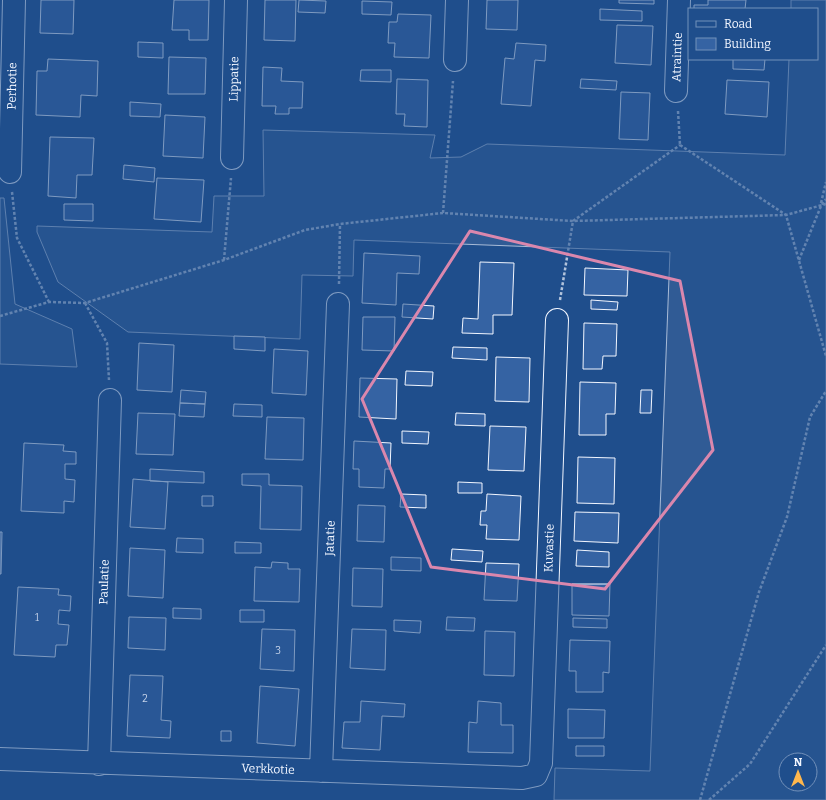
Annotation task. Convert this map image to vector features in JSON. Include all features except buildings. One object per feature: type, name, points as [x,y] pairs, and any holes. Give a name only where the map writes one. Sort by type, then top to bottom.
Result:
[{"type":"street","name":"Perhotie","points":[[10,172],[14,0]]},
{"type":"street","name":"Lippatie","points":[[232,158],[236,0]]},
{"type":"street","points":[[455,60],[457,0]]},
{"type":"street","name":"Atraintie","points":[[676,91],[679,0]]},
{"type":"street","name":"Jatatie","points":[[321,771],[338,304]]},
{"type":"street","name":"Kuvastie","points":[[536,775],[541,763],[557,320]]},
{"type":"street","name":"Paulatie","points":[[99,764],[110,400]]},
{"type":"street","name":"Verkkotie","points":[[0,759],[99,764],[522,778],[536,775]]},
{"type":"path","points":[[443,213],[455,60]]},
{"type":"path","points":[[676,91],[680,145]]},
{"type":"path","points":[[680,145],[786,215],[826,356]]},
{"type":"path","points":[[557,320],[573,221],[680,145]]},
{"type":"path","points":[[224,260],[232,158]]},
{"type":"path","points":[[10,172],[17,238],[49,302]]},
{"type":"path","points":[[799,260],[821,206],[826,182]]},
{"type":"path","points":[[821,206],[826,199]]},
{"type":"path","points":[[0,316],[49,302],[85,303],[224,260],[306,230],[340,224],[443,213],[573,221],[786,215],[826,204]]},
{"type":"path","points":[[338,304],[340,224]]},
{"type":"path","points":[[85,303],[107,344],[110,400]]},
{"type":"path","points":[[700,800],[759,592],[787,517],[810,417],[826,391]]},
{"type":"path","points":[[709,800],[750,764],[826,645]]},
{"type":"highlighted area","points":[[470,231],[680,281],[713,450],[605,589],[431,567],[362,399]]},
{"type":"shaded area","points":[[791,0],[826,0],[826,800],[554,800],[555,768],[650,771],[670,252],[354,240],[353,276],[302,275],[300,339],[128,332],[58,282],[37,232],[37,226],[212,232],[214,196],[264,196],[263,130],[435,135],[430,158],[461,157],[487,144],[785,155],[789,60],[818,60],[818,8],[791,8]]},
{"type":"shaded area","points":[[0,198],[4,198],[15,304],[72,329],[77,367],[0,364]]}]
